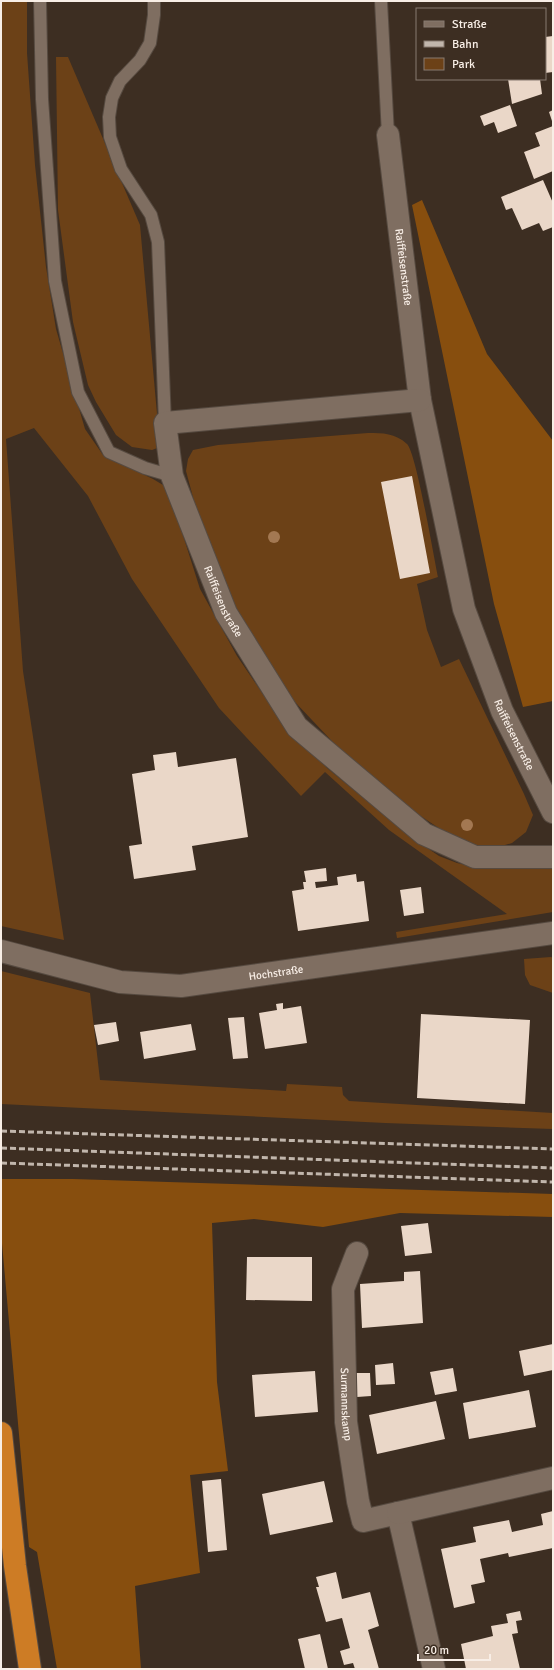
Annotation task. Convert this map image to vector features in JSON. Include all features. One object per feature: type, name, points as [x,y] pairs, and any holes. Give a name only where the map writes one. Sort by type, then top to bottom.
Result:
[{"type":"highway","points":[[1,1433],[15,1566],[30,1669]]},
{"type":"street","name":"Raiffeisenstraße","points":[[388,135],[420,400],[464,609],[502,711],[553,812]]},
{"type":"street","points":[[165,423],[420,400]]},
{"type":"street","name":"Raiffeisenstraße","points":[[165,423],[172,476],[226,613],[297,727],[424,834],[475,857],[553,857]]},
{"type":"street","name":"Hochstraße","points":[[1,951],[120,982],[181,986],[553,933]]},
{"type":"street","name":"Surmannskamp","points":[[357,1253],[343,1289],[346,1422],[358,1501],[363,1521],[553,1478]]},
{"type":"street","points":[[398,1513],[434,1669]]},
{"type":"lane","points":[[40,1],[42,99],[55,281],[78,392],[109,452],[145,468],[172,476]]},
{"type":"lane","points":[[154,1],[154,15],[150,43],[140,60],[120,81],[112,98],[109,117],[110,137],[121,169],[150,215],[158,242],[165,423]]},
{"type":"lane","points":[[381,1],[388,135]]},
{"type":"green space","points":[[1,1],[27,1],[27,53],[35,165],[46,267],[56,329],[85,429],[103,455],[153,479],[168,488],[200,589],[237,656],[271,706],[327,768],[411,837],[439,856],[457,863],[480,868],[545,866],[553,868],[553,912],[397,938],[396,932],[507,914],[389,830],[325,772],[301,796],[219,708],[132,579],[88,496],[34,428],[6,439],[23,671],[64,940],[1,926]]},
{"type":"green space","points":[[56,57],[68,57],[140,225],[160,447],[152,450],[132,447],[116,435],[96,402],[88,385],[73,322],[58,210]]},
{"type":"green space","points":[[368,433],[384,434],[398,438],[407,444],[411,451],[420,485],[438,577],[417,584],[427,630],[441,667],[459,659],[533,815],[526,832],[512,843],[498,847],[477,846],[454,838],[413,811],[347,757],[294,701],[253,642],[220,579],[197,512],[186,471],[188,459],[193,450],[218,445]]},
{"type":"green space","points":[[553,958],[553,993],[530,985],[525,975],[524,959]]},
{"type":"green space","points":[[1,971],[90,993],[100,1080],[286,1091],[287,1084],[342,1087],[343,1095],[349,1101],[553,1113],[553,1129],[385,1123],[1,1104]]},
{"type":"shaded area","points":[[422,200],[487,354],[553,441],[553,701],[523,707],[494,604],[412,205]]},
{"type":"shaded area","points":[[1,1179],[73,1179],[553,1194],[553,1217],[400,1213],[323,1227],[254,1219],[212,1223],[217,1382],[228,1471],[190,1475],[200,1573],[135,1586],[141,1669],[57,1669],[37,1552],[29,1547],[1,1232]]},
{"type":"building","points":[[553,36],[553,72],[546,73],[546,37]]},
{"type":"building","points":[[508,80],[540,80],[542,94],[512,104]]},
{"type":"building","points":[[510,105],[517,126],[498,133],[494,122],[484,126],[480,116]]},
{"type":"building","points":[[553,110],[553,124],[549,112]]},
{"type":"building","points":[[553,126],[553,171],[534,179],[524,152],[540,146],[535,133]]},
{"type":"building","points":[[543,180],[553,203],[553,227],[543,231],[539,223],[522,230],[512,208],[506,210],[501,197]]},
{"type":"building","points":[[412,476],[430,573],[400,579],[381,482]]},
{"type":"building","points":[[176,752],[178,767],[236,758],[248,837],[192,846],[196,870],[134,879],[129,846],[142,844],[132,774],[155,770],[153,755]]},
{"type":"building","points":[[326,868],[327,881],[315,882],[316,888],[338,885],[337,877],[356,874],[357,882],[364,881],[369,921],[298,931],[292,891],[304,889],[303,882],[306,882],[304,871]]},
{"type":"building","points":[[421,887],[424,913],[404,916],[400,890]]},
{"type":"building","points":[[283,1003],[283,1009],[301,1006],[307,1043],[265,1049],[259,1013],[277,1010],[276,1004]]},
{"type":"building","points":[[421,1014],[530,1020],[525,1104],[417,1098]]},
{"type":"building","points":[[244,1017],[248,1058],[233,1059],[228,1018]]},
{"type":"building","points":[[116,1022],[119,1041],[98,1045],[94,1025]]},
{"type":"building","points":[[191,1024],[196,1050],[144,1059],[140,1032]]},
{"type":"building","points":[[428,1223],[432,1253],[405,1256],[401,1226]]},
{"type":"building","points":[[247,1257],[312,1257],[312,1301],[246,1300]]},
{"type":"building","points":[[420,1271],[423,1323],[362,1328],[360,1284],[404,1281],[404,1272]]},
{"type":"building","points":[[553,1344],[553,1370],[524,1376],[519,1351]]},
{"type":"building","points":[[393,1363],[395,1384],[376,1385],[375,1365]]},
{"type":"building","points":[[453,1368],[457,1391],[435,1395],[430,1372]]},
{"type":"building","points":[[315,1371],[318,1412],[255,1417],[252,1375]]},
{"type":"building","points":[[356,1373],[370,1373],[371,1396],[357,1397]]},
{"type":"building","points":[[529,1390],[536,1427],[469,1439],[463,1403]]},
{"type":"building","points":[[436,1401],[445,1439],[377,1454],[369,1415]]},
{"type":"building","points":[[221,1479],[227,1550],[208,1552],[202,1481]]},
{"type":"building","points":[[324,1481],[333,1522],[270,1535],[262,1494]]},
{"type":"building","points":[[553,1511],[553,1548],[509,1557],[508,1553],[480,1559],[485,1582],[471,1585],[475,1603],[454,1608],[441,1549],[476,1542],[473,1527],[509,1520],[512,1532],[543,1525],[541,1514]]},
{"type":"building","points":[[336,1572],[342,1599],[370,1592],[379,1626],[368,1630],[379,1669],[355,1669],[353,1663],[344,1665],[340,1651],[350,1648],[342,1618],[326,1622],[316,1587],[319,1587],[316,1577]]},
{"type":"building","points":[[520,1611],[522,1620],[516,1621],[518,1633],[512,1634],[520,1669],[466,1669],[461,1644],[493,1636],[491,1626],[508,1623],[506,1614]]},
{"type":"building","points":[[320,1634],[328,1669],[305,1669],[298,1639]]},
{"type":"railway","points":[[1,1131],[553,1149]]},
{"type":"railway","points":[[1,1148],[553,1168]]},
{"type":"railway","points":[[1,1163],[553,1182]]}]
